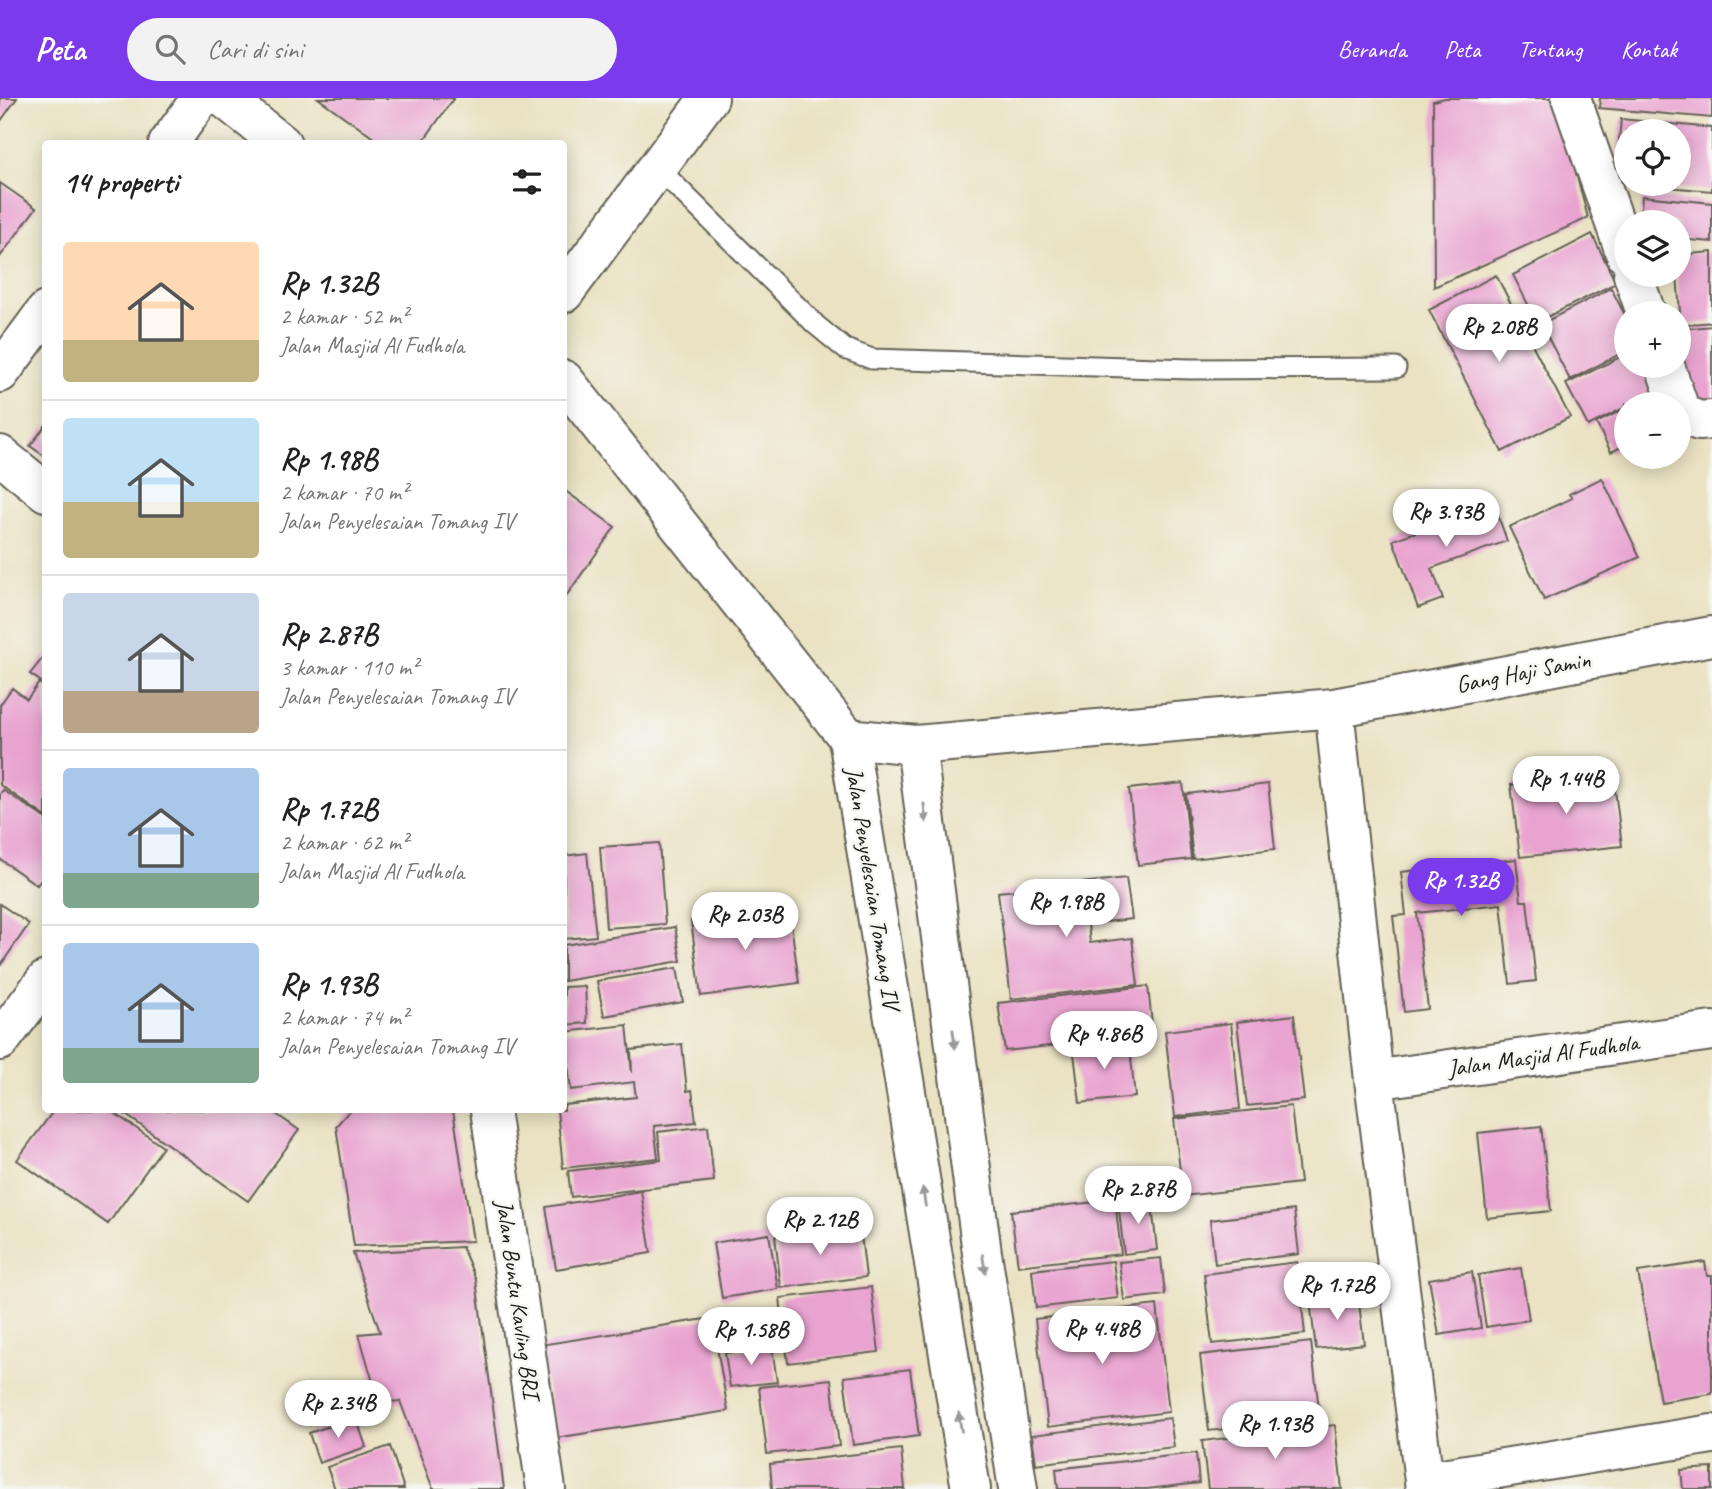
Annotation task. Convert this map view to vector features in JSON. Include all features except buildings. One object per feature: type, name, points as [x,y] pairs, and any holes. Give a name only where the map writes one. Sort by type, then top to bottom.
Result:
[{"type":"street","points":[[171,140],[201,98]]},
{"type":"street","points":[[224,98],[277,140]]},
{"type":"street","points":[[567,288],[709,98]]},
{"type":"street","points":[[1571,98],[1614,221]]},
{"type":"street","points":[[0,373],[42,316]]},
{"type":"street","name":"Jalan Penyelesaian Tomang IV","points":[[567,384],[848,738],[971,1489]]},
{"type":"street","points":[[1691,417],[1699,421],[1712,420]]},
{"type":"street","points":[[0,455],[42,489]]},
{"type":"street","name":"Gang Haji Samin","points":[[916,746],[1334,708],[1712,636]]},
{"type":"street","points":[[1334,708],[1374,1080],[1425,1485],[1712,1434]]},
{"type":"street","points":[[848,738],[916,746],[981,1239],[1018,1489]]},
{"type":"street","points":[[0,1041],[42,985]]},
{"type":"street","name":"Jalan Masjid Al Fudhola","points":[[1374,1080],[1712,1031]]},
{"type":"street","name":"Jalan Buntu Kavling BRI","points":[[490,1113],[546,1489]]},
{"type":"lane","points":[[657,167],[816,325],[845,349],[872,359],[1190,369],[1396,368]]}]
